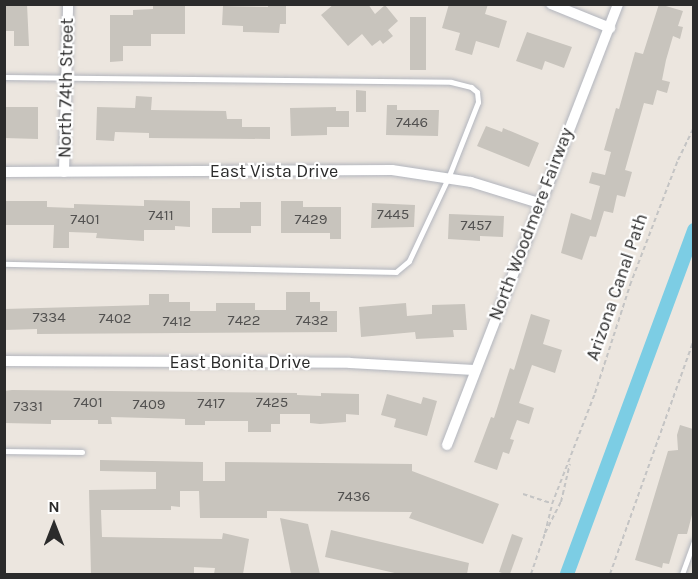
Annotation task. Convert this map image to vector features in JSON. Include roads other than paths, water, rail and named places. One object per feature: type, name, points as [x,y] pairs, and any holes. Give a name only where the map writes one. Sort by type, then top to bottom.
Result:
[{"type":"street","name":"North 74th Street","points":[[64,172],[68,4]]},
{"type":"street","points":[[551,4],[609,28]]},
{"type":"street","name":"North Woodmere Fairway","points":[[447,445],[539,202],[618,4]]},
{"type":"street","name":"East Vista Drive","points":[[4,172],[392,170],[448,178],[539,202]]},
{"type":"street","name":"East Bonita Drive","points":[[4,361],[350,363],[474,370]]},
{"type":"lane","points":[[4,77],[459,84],[477,92],[478,102],[448,178],[409,261],[396,272],[4,264]]},
{"type":"lane","points":[[4,451],[82,452]]},
{"type":"lane","points":[[682,574],[693,541]]},
{"type":"waterway","points":[[567,574],[694,230]]}]
